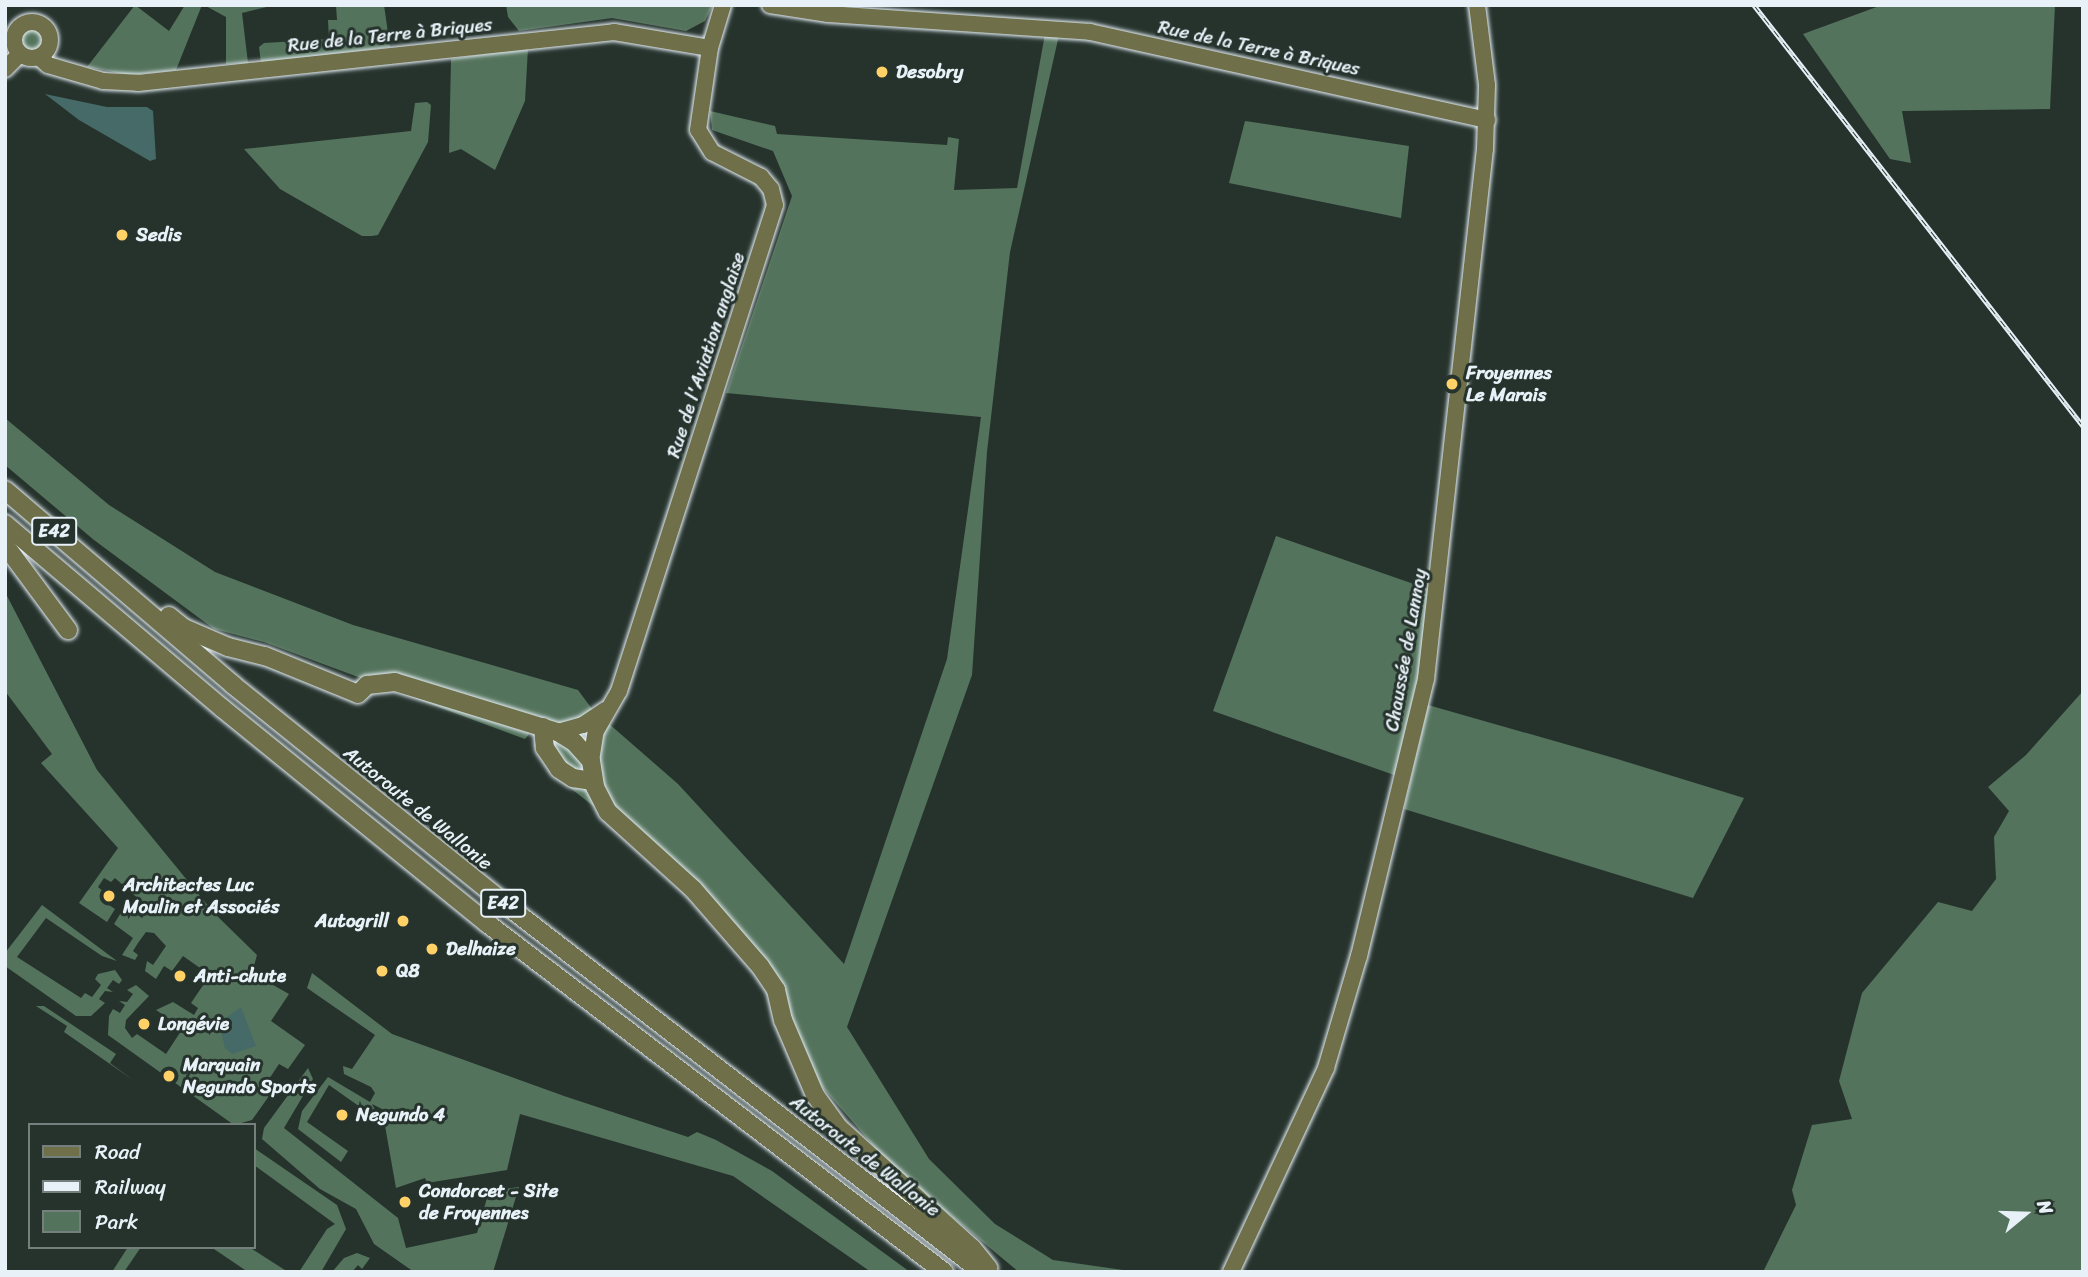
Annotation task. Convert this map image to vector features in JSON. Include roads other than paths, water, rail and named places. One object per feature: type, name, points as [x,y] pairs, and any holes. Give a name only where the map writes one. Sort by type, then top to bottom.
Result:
[{"type":"highway","name":"Autoroute de Wallonie","points":[[5,490],[494,896],[982,1272]]},
{"type":"highway","name":"E42","points":[[5,524],[212,700],[488,924],[944,1272]]},
{"type":"highway","points":[[5,545],[68,630]]},
{"type":"highway","points":[[102,572],[150,600],[184,628],[358,694],[367,685],[395,682],[550,730],[591,761],[593,781],[608,812],[693,888],[760,966],[776,990],[783,1020],[815,1095],[839,1128],[972,1248],[991,1272]]},
{"type":"highway","points":[[550,730],[545,748],[559,769],[573,778],[593,781]]},
{"type":"highway","points":[[780,1162],[814,1175]]},
{"type":"main road","points":[[710,48],[723,5]]},
{"type":"main road","name":"Rue de la Terre à Briques","points":[[770,5],[828,14],[1090,32],[1487,120]]},
{"type":"main road","name":"Chaussée de Lannoy","points":[[1231,1272],[1326,1068],[1352,985],[1419,712],[1437,602],[1487,120],[1487,85],[1477,5]]},
{"type":"main road","points":[[20,54],[14,38],[22,24],[40,24],[50,42],[72,69]]},
{"type":"main road","name":"Rue de la Terre à Briques","points":[[39,57],[48,65],[72,69],[103,81],[138,83],[614,32],[710,48]]},
{"type":"main road","points":[[20,54],[39,57],[50,42]]},
{"type":"main road","name":"Rue de l'Aviation anglaise","points":[[591,761],[596,731],[612,704],[775,205],[772,189],[761,177],[712,152],[703,142],[698,111],[710,48]]},
{"type":"main road","points":[[5,69],[20,54]]},
{"type":"main road","points":[[550,730],[590,722],[612,704]]},
{"type":"water","points":[[45,94],[107,107],[147,107],[153,111],[156,159],[150,161],[79,120]]},
{"type":"water","points":[[241,1007],[256,1046],[232,1054],[225,1048],[219,1023]]},
{"type":"railway","points":[[1754,5],[2083,426]]},
{"type":"place","name":"Desobry","points":[[882,72]]},
{"type":"place","name":"Sedis","points":[[122,235]]},
{"type":"place","name":"Froyennes Le Marais","points":[[1452,384]]},
{"type":"place","name":"Architectes Luc Moulin et Associés","points":[[109,896]]},
{"type":"place","name":"Autogrill","points":[[403,921]]},
{"type":"place","name":"Delhaize","points":[[432,949]]},
{"type":"place","name":"Q8","points":[[382,971]]},
{"type":"place","name":"Anti-chute","points":[[180,976]]},
{"type":"place","name":"Longévie","points":[[144,1024]]},
{"type":"place","name":"Marquain Negundo Sports","points":[[169,1076]]},
{"type":"place","name":"Negundo 4","points":[[342,1115]]},
{"type":"place","name":"Condorcet - Site de Froyennes","points":[[405,1202]]}]
